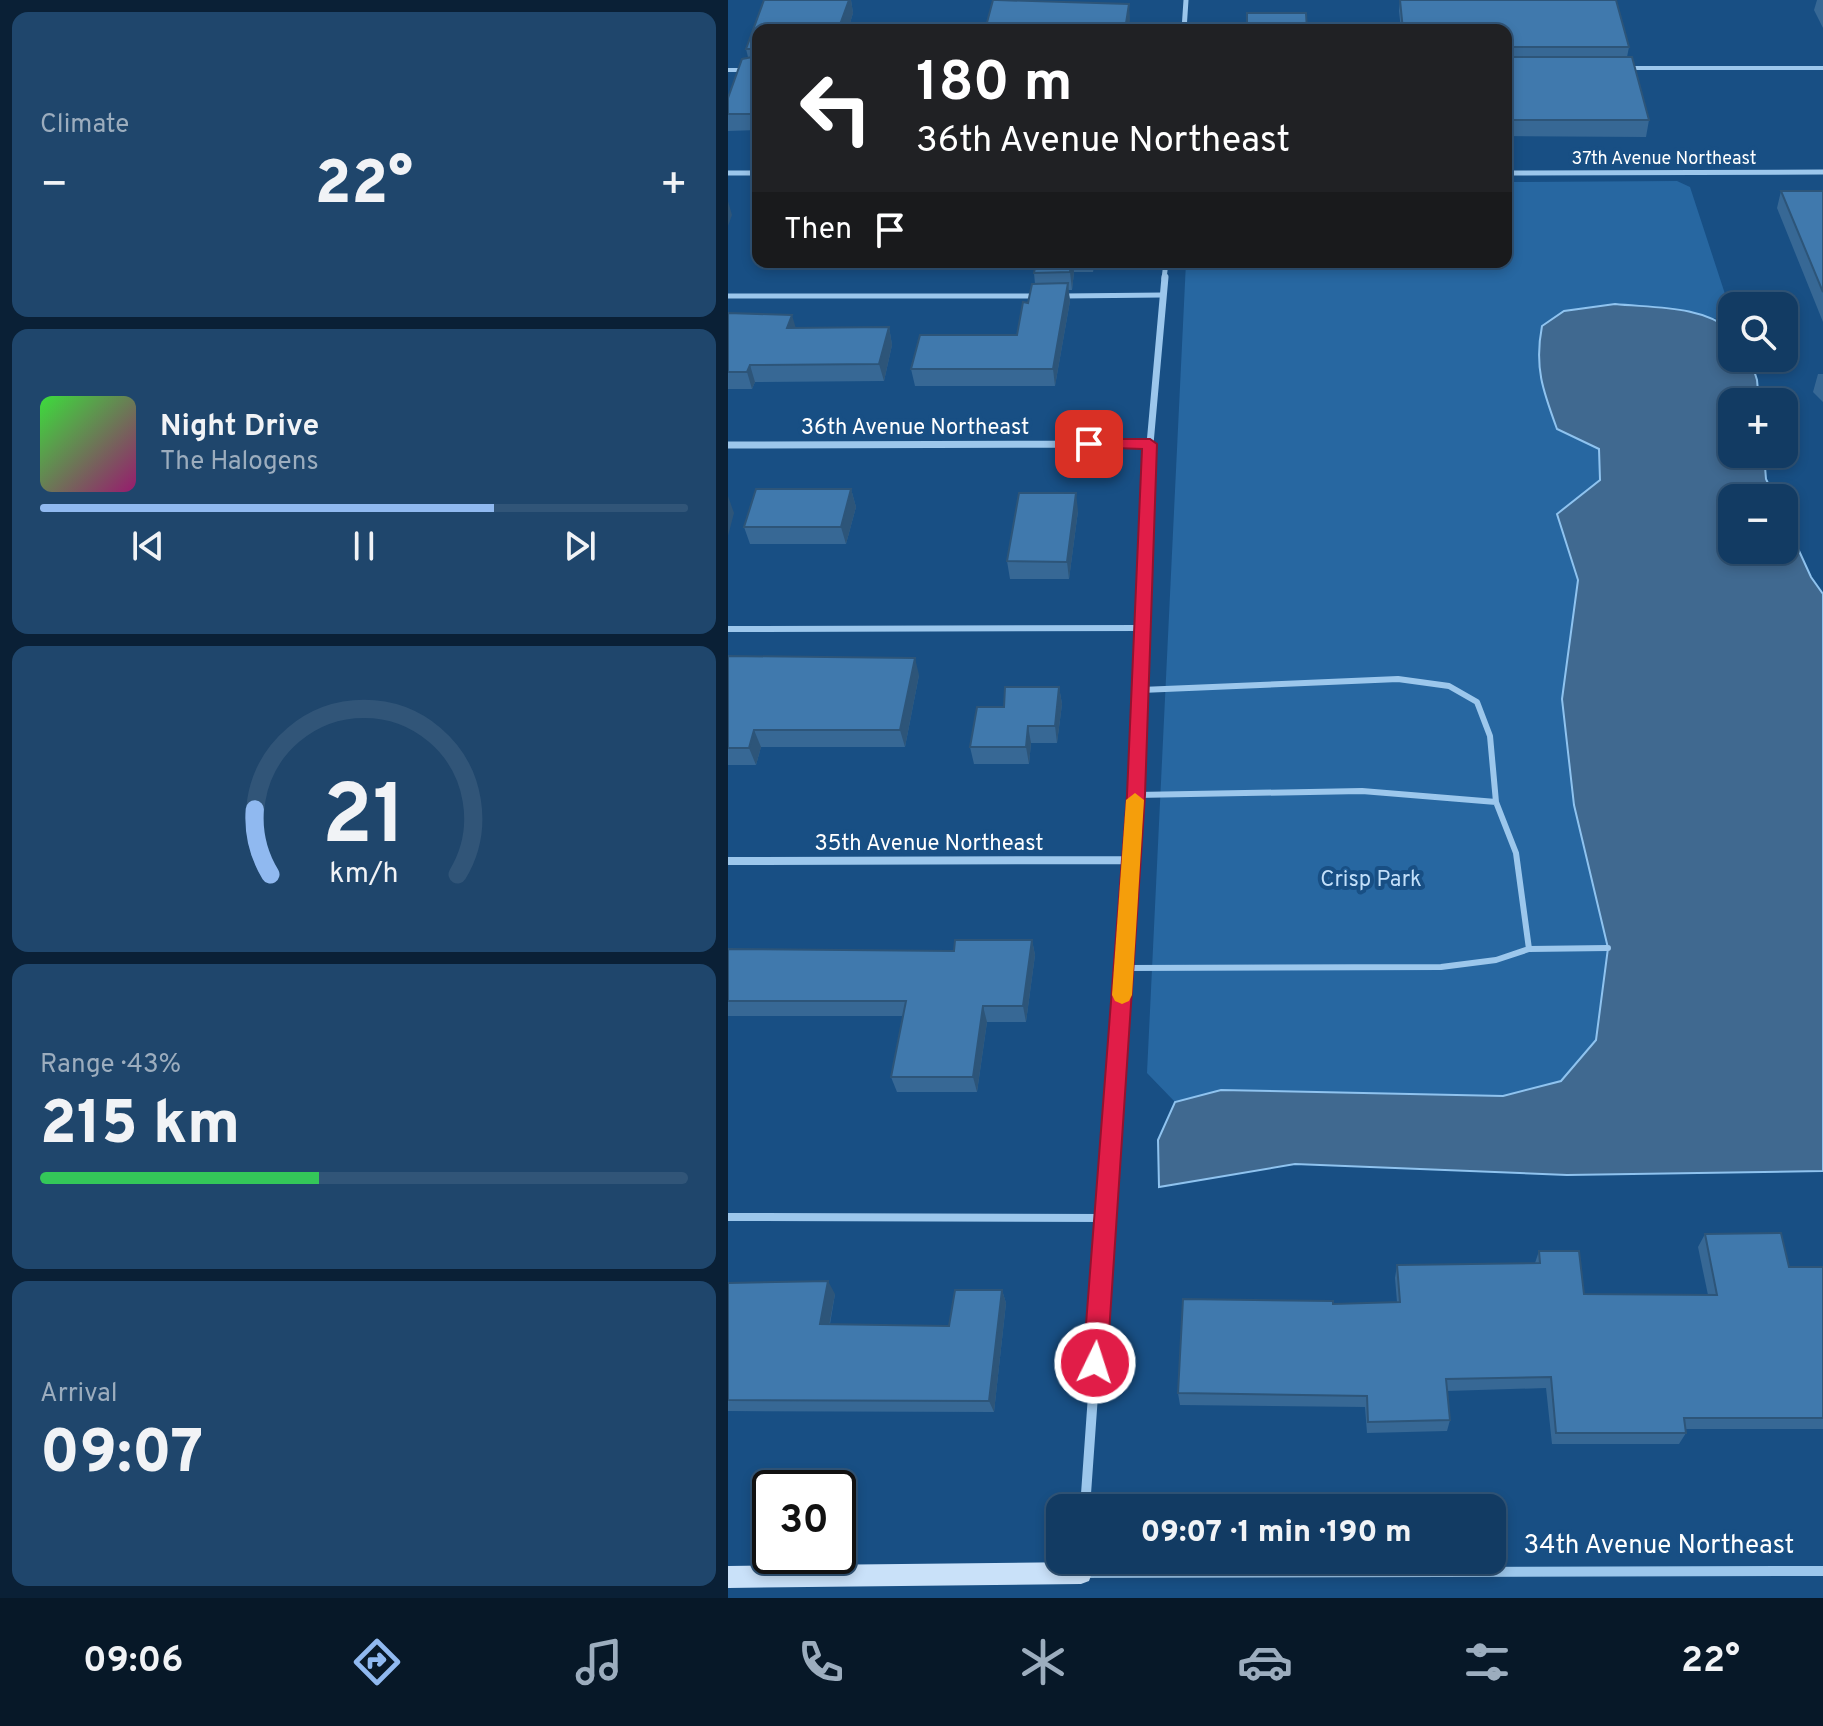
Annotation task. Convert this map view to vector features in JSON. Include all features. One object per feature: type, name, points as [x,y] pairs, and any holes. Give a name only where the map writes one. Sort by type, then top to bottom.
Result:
[{"type":"street","points":[[1184,24],[1186,0]]},
{"type":"street","name":"37th Avenue Northeast","points":[[1512,173],[1823,172]]},
{"type":"street","points":[[728,173],[752,173]]},
{"type":"street","points":[[1086,1494],[1125,968],[1136,795],[1150,444],[1165,268]]},
{"type":"street","name":"36th Avenue Northeast","points":[[728,445],[1150,444]]},
{"type":"street","name":"35th Avenue Northeast","points":[[728,861],[1130,860]]},
{"type":"street","name":"34th Avenue Northeast","points":[[728,1577],[1046,1568]]},
{"type":"street","name":"34th Avenue Northeast","points":[[1506,1569],[1823,1571]]},
{"type":"lane","points":[[1624,68],[1823,68]]},
{"type":"lane","points":[[728,70],[752,70]]},
{"type":"lane","points":[[1055,296],[1163,295]]},
{"type":"lane","points":[[728,296],[1039,296]]},
{"type":"lane","points":[[728,629],[1142,628]]},
{"type":"lane","points":[[1141,690],[1398,679],[1449,686],[1477,702],[1490,736],[1496,802],[1516,853],[1529,949]]},
{"type":"lane","points":[[1136,795],[1322,791],[1451,795],[1496,802]]},
{"type":"lane","points":[[1125,968],[1441,967],[1496,960],[1529,949],[1608,948]]},
{"type":"lane","points":[[728,1217],[1105,1218]]},
{"type":"green space","name":"Crisp Park","points":[[1677,181],[1690,187],[1724,292],[1718,292],[1718,319],[1675,310],[1615,304],[1557,429],[1599,449],[1600,480],[1557,514],[1578,580],[1562,699],[1574,805],[1608,948],[1596,1039],[1561,1081],[1503,1096],[1221,1090],[1175,1102],[1147,1073],[1186,268],[1512,268],[1512,182]]},
{"type":"shaded area","points":[[1615,304],[1661,307],[1692,312],[1718,322],[1718,372],[1754,372],[1758,388],[1718,388],[1718,468],[1765,468],[1768,484],[1718,484],[1718,564],[1798,564],[1798,549],[1823,594],[1823,1171],[1567,1175],[1295,1164],[1159,1187],[1158,1140],[1175,1102],[1221,1090],[1503,1096],[1561,1081],[1596,1040],[1608,948],[1574,805],[1562,699],[1578,580],[1557,514],[1600,480],[1599,449],[1557,429],[1544,391],[1539,354],[1542,326],[1564,311]]},
{"type":"building","points":[[764,0],[849,0],[840,24],[755,24]]},
{"type":"building","points":[[993,0],[1129,4],[1126,24],[987,24]]},
{"type":"building","points":[[1400,0],[1616,0],[1629,47],[1512,47],[1512,24],[1402,24]]},
{"type":"building","points":[[1247,13],[1306,13],[1307,24],[1247,24]]},
{"type":"building","points":[[752,33],[752,49],[746,49]]},
{"type":"building","points":[[752,57],[752,114],[728,114],[728,98],[742,59]]},
{"type":"building","points":[[1512,57],[1632,57],[1649,120],[1512,120]]},
{"type":"building","points":[[1781,191],[1823,191],[1823,292]]},
{"type":"building","points":[[1035,268],[1070,268],[1070,272],[1034,273]]},
{"type":"building","points":[[1068,283],[1053,369],[911,369],[920,335],[1017,335],[1023,302],[1028,303],[1032,284]]},
{"type":"building","points":[[728,313],[792,315],[787,328],[889,327],[879,364],[750,365],[747,372],[728,372]]},
{"type":"building","points":[[756,489],[851,489],[841,527],[744,527]]},
{"type":"building","points":[[1019,493],[1076,493],[1067,562],[1007,561]]},
{"type":"building","points":[[728,656],[915,658],[900,730],[754,730],[749,748],[728,748]]},
{"type":"building","points":[[1005,687],[1059,687],[1055,726],[1028,726],[1026,747],[970,747],[977,707],[1004,707]]},
{"type":"building","points":[[955,940],[1032,940],[1023,1006],[983,1006],[973,1077],[891,1077],[906,1001],[728,1001],[728,949],[954,951]]},
{"type":"building","points":[[1781,1233],[1789,1267],[1823,1267],[1823,1418],[1684,1418],[1686,1433],[1556,1433],[1551,1377],[1446,1379],[1450,1420],[1368,1422],[1367,1396],[1178,1393],[1183,1299],[1333,1301],[1333,1304],[1400,1302],[1397,1265],[1540,1263],[1539,1251],[1579,1251],[1584,1294],[1717,1295],[1705,1234]]},
{"type":"building","points":[[828,1281],[820,1324],[949,1326],[955,1290],[1002,1290],[989,1401],[728,1400],[728,1283]]},
{"type":"slow traffic","points":[[1122,995],[1135,800]]},
{"type":"route","points":[[1089,444],[1150,444],[1136,795],[1095,1363]]}]
